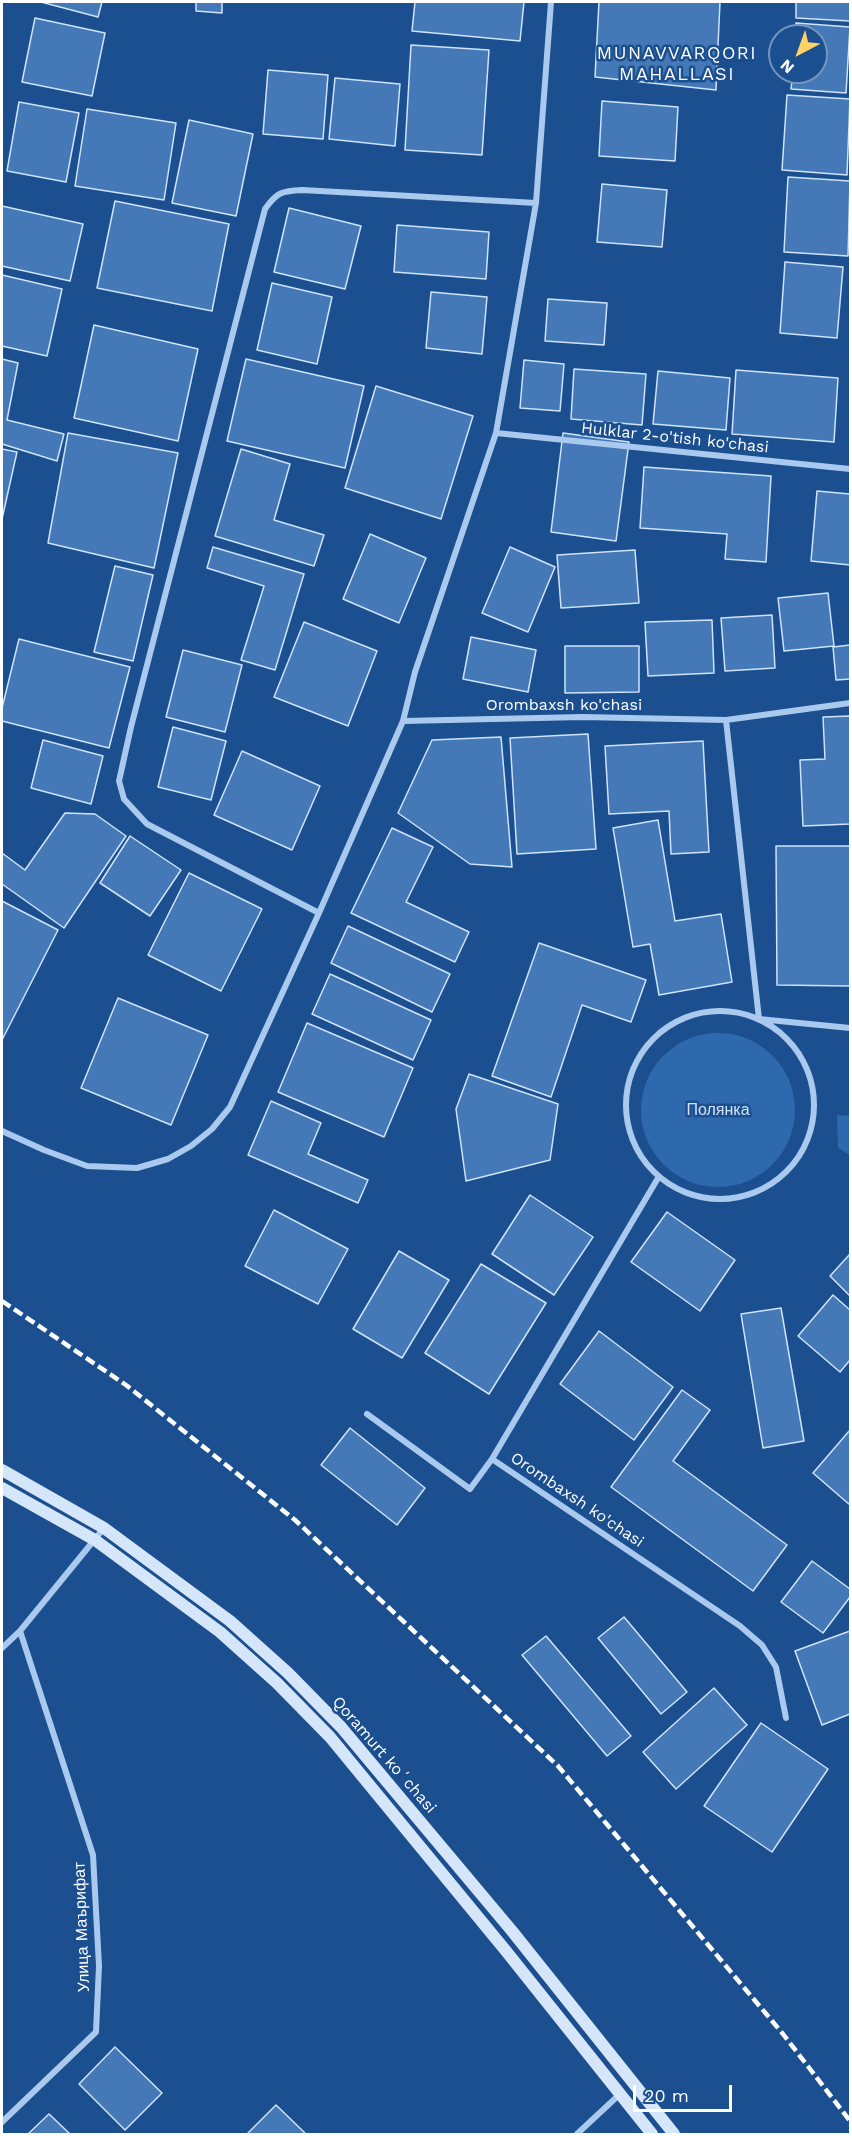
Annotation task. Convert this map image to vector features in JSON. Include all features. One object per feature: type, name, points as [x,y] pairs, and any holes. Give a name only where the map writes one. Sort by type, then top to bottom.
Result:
[{"type":"main road","name":"Qoramurt koʻchasi","points":[[2,1470],[104,1528],[230,1621],[288,1672],[342,1727],[512,1931],[674,2134]]},
{"type":"main road","name":"Qoramurt koʻchasi","points":[[2,1488],[94,1540],[220,1632],[277,1683],[330,1737],[506,1951],[652,2134]]},
{"type":"street","points":[[2,1131],[87,1166],[137,1168],[168,1159],[191,1146],[212,1129],[230,1107],[319,913],[403,721],[415,672],[496,433],[536,203],[551,2]]},
{"type":"street","points":[[319,913],[147,824],[124,799],[119,781],[265,209],[273,197],[285,191],[302,190],[536,203]]},
{"type":"street","name":"Hulklar 2-o'tish ko'chasi","points":[[496,433],[850,469]]},
{"type":"street","name":"Orombaxsh ko'chasi","points":[[403,721],[583,717],[726,720],[850,703]]},
{"type":"street","points":[[726,720],[759,1019]]},
{"type":"street","points":[[759,1019],[786,1037],[805,1064],[814,1095],[813,1127],[800,1157],[778,1180],[750,1196],[718,1200],[686,1194],[658,1178],[640,1157],[627,1124],[625,1106],[628,1079],[639,1054],[657,1034],[680,1019],[706,1011],[733,1012],[759,1019],[850,1029]]},
{"type":"street","name":"Orombaxsh ko'chasi","points":[[658,1178],[492,1460],[740,1626],[762,1645],[776,1667],[786,1718]]},
{"type":"street","points":[[367,1414],[470,1489],[492,1460]]},
{"type":"street","points":[[2,1648],[20,1631],[104,1528]]},
{"type":"street","name":"Улица Маърифат","points":[[2,2122],[96,2032],[99,1966],[93,1855],[20,1631]]},
{"type":"street","points":[[578,2134],[620,2094]]},
{"type":"green space","name":"Полянка","points":[[718,1033],[747,1039],[761,1046],[772,1056],[782,1067],[789,1081],[795,1110],[789,1139],[782,1153],[772,1164],[761,1174],[747,1181],[718,1187],[689,1181],[675,1174],[664,1164],[654,1153],[647,1139],[641,1110],[647,1081],[654,1067],[664,1056],[675,1046],[689,1039]]},
{"type":"green space","points":[[837,1115],[850,1116],[850,1155],[838,1148]]},
{"type":"building","points":[[41,2],[102,2],[98,17]]},
{"type":"building","points":[[196,2],[222,2],[222,13],[196,11]]},
{"type":"building","points":[[415,2],[524,2],[520,41],[412,31]]},
{"type":"building","points":[[599,2],[720,2],[716,90],[595,77]]},
{"type":"building","points":[[796,2],[850,2],[850,21],[796,18]]},
{"type":"building","points":[[35,18],[105,33],[92,96],[22,82]]},
{"type":"building","points":[[828,25],[850,27],[846,93],[791,89],[792,84],[828,84]]},
{"type":"building","points":[[411,45],[489,50],[482,155],[405,150]]},
{"type":"building","points":[[268,70],[328,75],[323,139],[263,134]]},
{"type":"building","points":[[335,78],[400,84],[395,146],[329,139]]},
{"type":"building","points":[[787,95],[850,99],[847,175],[782,170]]},
{"type":"building","points":[[602,101],[678,107],[675,161],[599,156]]},
{"type":"building","points":[[19,102],[79,113],[66,182],[7,171]]},
{"type":"building","points":[[87,109],[176,123],[164,200],[75,186]]},
{"type":"building","points":[[189,120],[253,134],[236,216],[172,203]]},
{"type":"building","points":[[788,177],[850,181],[848,256],[784,252]]},
{"type":"building","points":[[602,184],[667,190],[662,247],[597,242]]},
{"type":"building","points":[[115,201],[229,224],[212,311],[97,288]]},
{"type":"building","points":[[2,206],[83,224],[70,281],[2,266]]},
{"type":"building","points":[[289,208],[361,226],[345,289],[274,272]]},
{"type":"building","points":[[397,225],[489,232],[486,279],[394,272]]},
{"type":"building","points":[[785,262],[843,267],[837,338],[780,333]]},
{"type":"building","points":[[2,275],[62,289],[47,356],[2,346]]},
{"type":"building","points":[[272,283],[332,297],[317,364],[257,350]]},
{"type":"building","points":[[431,292],[487,297],[482,354],[426,348]]},
{"type":"building","points":[[548,299],[607,303],[604,345],[545,341]]},
{"type":"building","points":[[94,325],[198,349],[178,441],[74,418]]},
{"type":"building","points":[[2,359],[18,363],[7,420],[64,434],[57,461],[2,444]]},
{"type":"building","points":[[246,359],[364,386],[345,468],[227,441]]},
{"type":"building","points":[[524,360],[564,364],[560,411],[520,408]]},
{"type":"building","points":[[574,369],[646,374],[642,425],[571,419]]},
{"type":"building","points":[[736,370],[838,378],[834,442],[732,434]]},
{"type":"building","points":[[658,371],[730,378],[726,430],[653,424]]},
{"type":"building","points":[[376,386],[473,416],[441,519],[345,488]]},
{"type":"building","points":[[68,433],[178,453],[154,568],[48,543]]},
{"type":"building","points":[[563,433],[629,442],[616,541],[551,532]]},
{"type":"building","points":[[2,449],[17,452],[2,519]]},
{"type":"building","points":[[241,449],[290,464],[274,520],[324,535],[314,566],[215,536]]},
{"type":"building","points":[[644,467],[771,476],[766,562],[725,559],[727,534],[640,528]]},
{"type":"building","points":[[817,491],[850,494],[850,565],[811,561]]},
{"type":"building","points":[[370,534],[426,558],[399,623],[343,599]]},
{"type":"building","points":[[213,547],[304,574],[275,670],[241,660],[264,586],[207,568]]},
{"type":"building","points":[[510,547],[555,567],[528,632],[482,613]]},
{"type":"building","points":[[635,550],[639,603],[561,608],[557,555]]},
{"type":"building","points":[[115,566],[153,575],[133,661],[94,652]]},
{"type":"building","points":[[828,593],[834,646],[784,651],[778,598]]},
{"type":"building","points":[[772,615],[775,668],[725,671],[721,618]]},
{"type":"building","points":[[712,620],[714,673],[648,676],[645,622]]},
{"type":"building","points":[[304,622],[377,651],[348,726],[274,697]]},
{"type":"building","points":[[471,637],[536,650],[528,692],[463,679]]},
{"type":"building","points":[[19,639],[130,667],[109,748],[2,721],[2,708]]},
{"type":"building","points":[[850,645],[850,679],[836,680],[833,647]]},
{"type":"building","points":[[565,646],[639,646],[639,692],[565,693]]},
{"type":"building","points":[[183,650],[242,665],[225,732],[166,717]]},
{"type":"building","points":[[850,716],[850,824],[803,826],[800,760],[825,759],[823,717]]},
{"type":"building","points":[[173,727],[226,741],[211,800],[158,787]]},
{"type":"building","points":[[588,734],[596,849],[517,854],[510,738]]},
{"type":"building","points":[[501,737],[512,867],[470,864],[398,813],[432,740]]},
{"type":"building","points":[[43,740],[103,756],[91,804],[31,788]]},
{"type":"building","points":[[703,741],[709,852],[671,854],[669,811],[609,814],[605,746]]},
{"type":"building","points":[[242,751],[320,786],[292,850],[214,815]]},
{"type":"building","points":[[65,813],[95,814],[126,836],[64,928],[2,884],[2,853],[25,870]]},
{"type":"building","points":[[658,820],[675,921],[721,914],[732,982],[659,995],[650,944],[633,947],[613,828]]},
{"type":"building","points":[[392,828],[433,847],[406,902],[469,932],[455,962],[351,913]]},
{"type":"building","points":[[130,836],[181,870],[150,916],[100,883]]},
{"type":"building","points":[[776,846],[850,846],[850,986],[777,985]]},
{"type":"building","points":[[189,873],[262,909],[221,991],[148,955]]},
{"type":"building","points":[[2,901],[58,930],[2,1040]]},
{"type":"building","points":[[348,926],[450,974],[432,1012],[331,963]]},
{"type":"building","points":[[539,943],[646,980],[631,1022],[582,1005],[551,1097],[492,1076]]},
{"type":"building","points":[[330,974],[431,1020],[413,1060],[312,1014]]},
{"type":"building","points":[[118,998],[208,1035],[171,1125],[81,1088]]},
{"type":"building","points":[[307,1023],[413,1068],[384,1137],[278,1092]]},
{"type":"building","points":[[469,1074],[558,1104],[550,1160],[466,1181],[456,1109]]},
{"type":"building","points":[[271,1101],[321,1123],[308,1154],[368,1180],[358,1203],[248,1155]]},
{"type":"building","points":[[530,1195],[593,1237],[554,1295],[492,1254]]},
{"type":"building","points":[[274,1210],[348,1249],[318,1304],[245,1266]]},
{"type":"building","points":[[667,1212],[735,1260],[700,1311],[631,1262]]},
{"type":"building","points":[[399,1251],[449,1280],[402,1358],[353,1329]]},
{"type":"building","points":[[850,1254],[850,1296],[830,1276]]},
{"type":"building","points":[[481,1264],[546,1303],[489,1394],[425,1353]]},
{"type":"building","points":[[833,1295],[850,1310],[850,1360],[840,1372],[798,1336]]},
{"type":"building","points":[[781,1308],[804,1441],[763,1448],[741,1314]]},
{"type":"building","points":[[599,1331],[673,1387],[634,1440],[560,1384]]},
{"type":"building","points":[[682,1390],[710,1410],[673,1461],[787,1545],[753,1591],[611,1487]]},
{"type":"building","points":[[350,1428],[425,1488],[397,1525],[321,1465]]},
{"type":"building","points":[[850,1430],[850,1505],[813,1473]]},
{"type":"building","points":[[812,1561],[850,1589],[850,1597],[823,1633],[781,1602]]},
{"type":"building","points":[[624,1617],[687,1692],[661,1714],[598,1638]]},
{"type":"building","points":[[850,1631],[850,1714],[822,1725],[795,1651]]},
{"type":"building","points":[[546,1636],[631,1736],[607,1756],[522,1655]]},
{"type":"building","points":[[714,1688],[747,1725],[676,1789],[643,1752]]},
{"type":"building","points":[[761,1723],[828,1769],[772,1852],[704,1806]]},
{"type":"building","points":[[115,2047],[162,2093],[125,2130],[79,2084]]},
{"type":"building","points":[[276,2105],[306,2134],[247,2134]]},
{"type":"building","points":[[49,2114],[70,2134],[28,2134]]},
{"type":"railway","points":[[2,1301],[126,1385],[295,1520],[558,1766],[783,2034],[850,2121]]},
{"type":"district","name":"MUNAVVARQORI MAHALLASI","points":[[677,64]]}]
